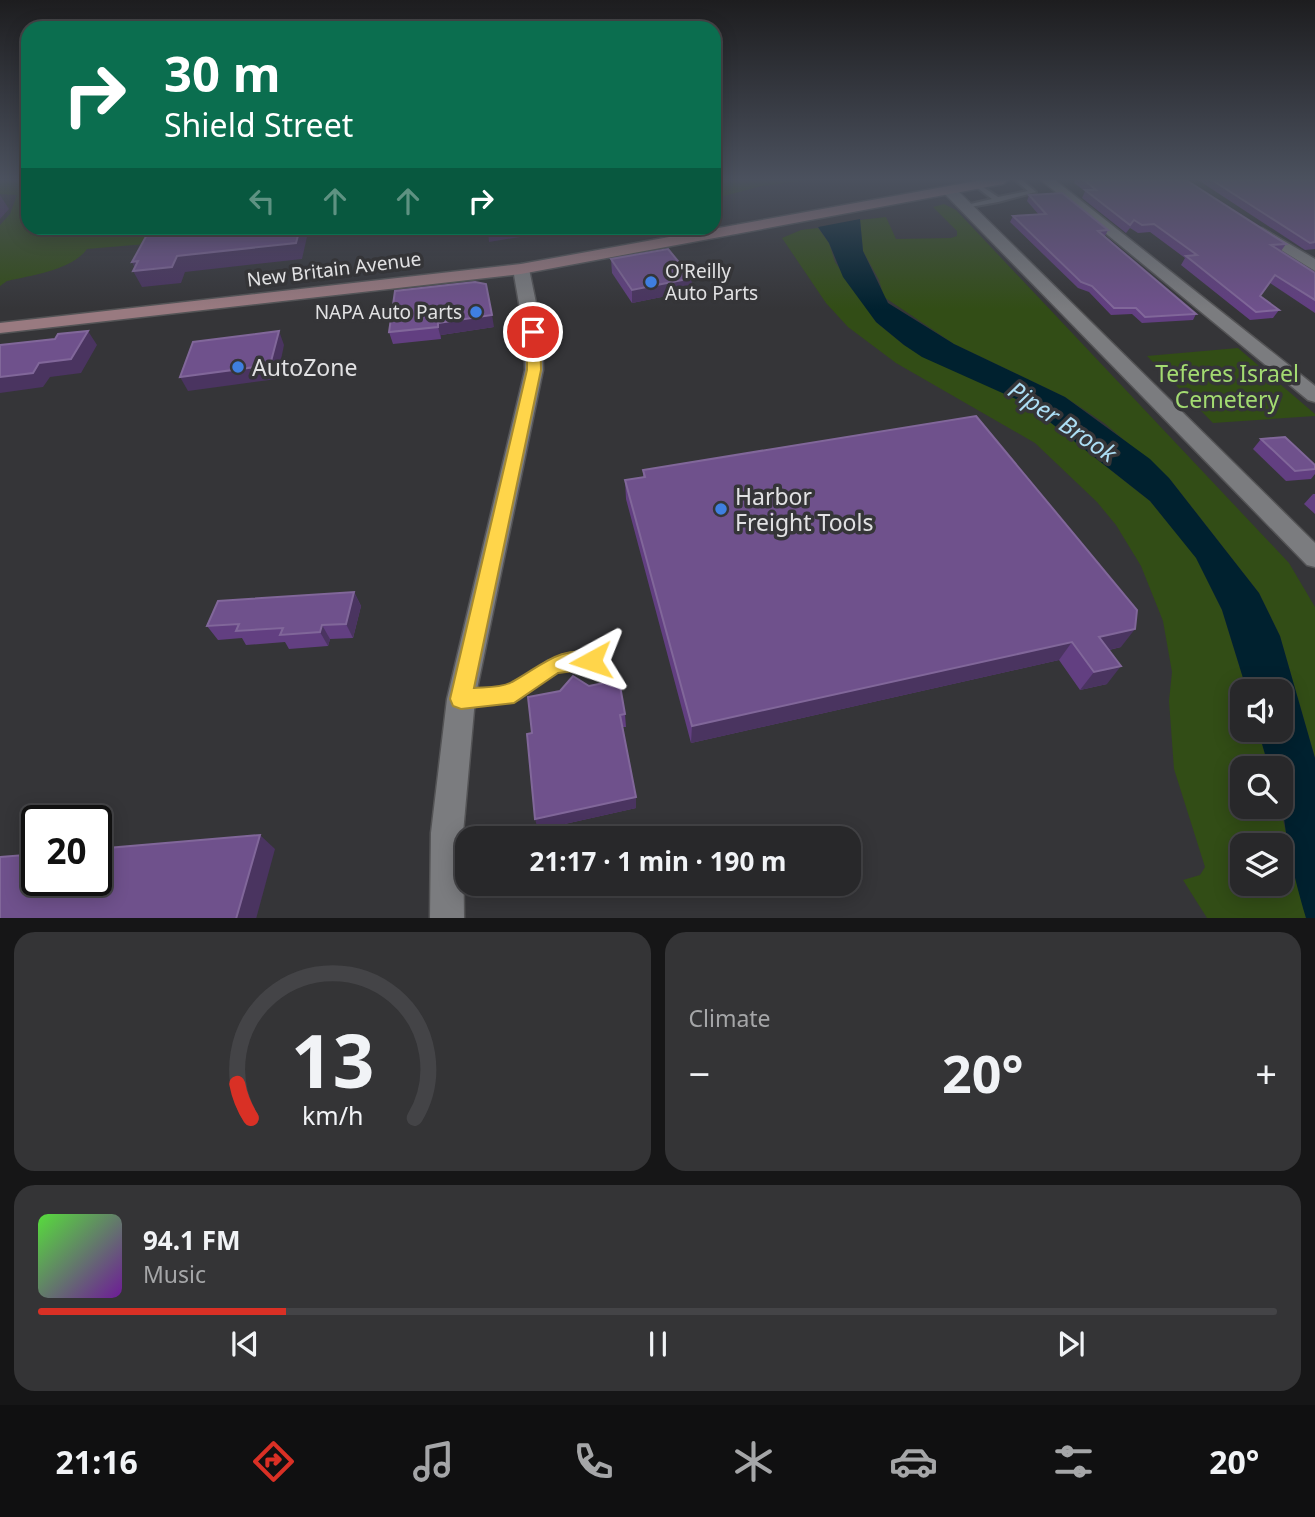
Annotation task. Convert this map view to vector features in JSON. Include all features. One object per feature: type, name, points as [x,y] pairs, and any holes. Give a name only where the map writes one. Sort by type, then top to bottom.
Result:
[{"type":"main road","name":"New Britain Avenue","points":[[721,232],[770,223]]},
{"type":"main road","name":"New Britain Avenue","points":[[0,328],[521,269],[705,235]]},
{"type":"street","points":[[982,223],[1315,558]]},
{"type":"street","points":[[1100,223],[1315,396]]},
{"type":"street","points":[[1248,223],[1315,267]]},
{"type":"street","points":[[447,918],[447,833],[461,699],[534,370],[533,332],[521,269]]},
{"type":"lane","points":[[461,699],[514,694],[553,665],[591,661]]},
{"type":"green space","points":[[21,223],[21,235],[178,235],[157,243],[87,249],[62,267],[7,281],[0,286],[0,225]]},
{"type":"green space","points":[[860,223],[889,223],[896,239],[957,236],[957,231],[949,223],[968,223],[1289,563],[1315,607],[1315,758],[1280,636],[1259,593],[1169,478],[1104,423],[1065,397],[954,344],[884,297],[879,280],[863,251]]},
{"type":"green space","points":[[818,228],[829,243],[835,262],[876,322],[904,345],[1027,404],[1150,501],[1196,557],[1222,610],[1243,679],[1230,679],[1230,742],[1261,742],[1266,756],[1230,756],[1230,819],[1283,819],[1286,833],[1230,833],[1230,896],[1293,896],[1293,862],[1306,918],[1207,918],[1183,880],[1200,875],[1205,867],[1174,769],[1169,701],[1172,672],[1163,621],[1141,566],[1116,525],[1097,502],[1035,443],[896,363],[848,327],[826,303],[782,238],[801,230]]},
{"type":"green space","name":"Teferes Israel Cemetery","points":[[1238,348],[1315,416],[1213,423],[1147,356]]},
{"type":"water","name":"Piper Brook","points":[[860,223],[863,251],[888,303],[954,344],[1065,397],[1150,459],[1169,478],[1259,593],[1280,636],[1292,679],[1243,679],[1222,610],[1196,558],[1150,501],[1027,404],[922,357],[904,345],[876,322],[843,277],[829,243],[818,227]]},
{"type":"water","points":[[1293,681],[1315,758],[1315,918],[1306,918],[1293,869],[1293,833],[1286,833],[1285,825],[1284,819],[1293,819],[1293,756],[1266,756],[1261,742],[1293,742]]},
{"type":"building","points":[[1020,223],[1099,223],[1108,230],[1098,231],[1196,314],[1145,317],[1136,308],[1114,308],[1092,286],[1081,282]]},
{"type":"building","points":[[1139,223],[1253,223],[1286,244],[1271,245],[1315,273],[1315,300],[1275,275],[1260,296],[1279,310],[1256,312],[1186,256],[1197,255],[1154,224]]},
{"type":"building","points":[[1279,223],[1315,223],[1315,242],[1310,243]]},
{"type":"building","points":[[147,235],[298,235],[296,243],[177,256],[172,267],[133,271],[138,261],[132,262]]},
{"type":"building","points":[[668,249],[692,278],[632,290],[611,259]]},
{"type":"building","points":[[475,282],[486,284],[492,315],[438,323],[438,327],[389,332],[395,291]]},
{"type":"building","points":[[88,331],[71,359],[39,363],[33,373],[0,377],[0,345],[55,339],[58,334]]},
{"type":"building","points":[[279,331],[270,365],[180,377],[193,342]]},
{"type":"building","points":[[976,416],[1137,610],[1135,629],[1099,637],[1121,666],[1094,672],[1072,642],[692,726],[625,480],[645,477],[643,470]]},
{"type":"building","points":[[1285,437],[1315,465],[1315,469],[1295,471],[1261,439]]},
{"type":"building","points":[[354,592],[346,624],[322,625],[320,632],[280,635],[283,628],[236,631],[239,624],[207,626],[218,601]]},
{"type":"building","points":[[573,676],[589,686],[619,680],[625,714],[620,715],[636,797],[535,819],[527,734],[532,733],[528,697],[560,691]]},
{"type":"building","points":[[260,835],[236,918],[0,918],[0,857],[21,855],[21,896],[112,896],[112,848]]},
{"type":"place","name":"O'Reilly Auto Parts","points":[[651,282]]},
{"type":"place","name":"NAPA Auto Parts","points":[[476,312]]},
{"type":"place","name":"AutoZone","points":[[238,367]]},
{"type":"place","name":"Harbor Freight Tools","points":[[721,509]]},
{"type":"route","points":[[533,332],[534,370],[494,537],[461,699],[514,694],[553,665],[591,661]]}]
